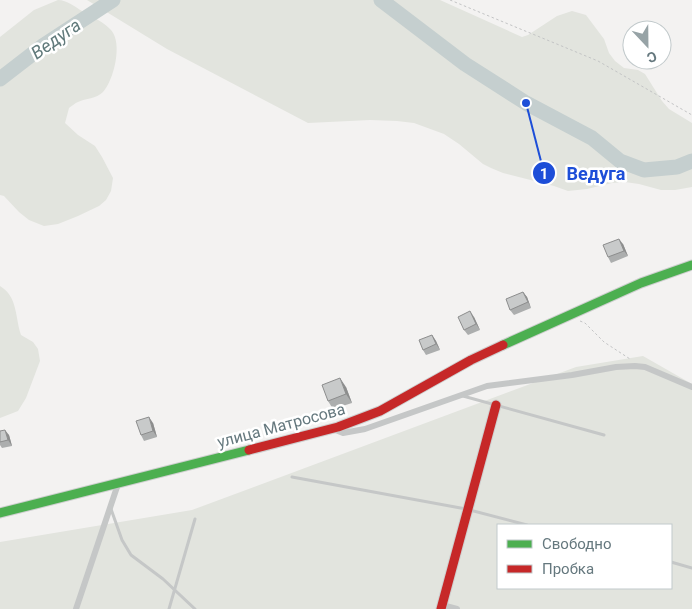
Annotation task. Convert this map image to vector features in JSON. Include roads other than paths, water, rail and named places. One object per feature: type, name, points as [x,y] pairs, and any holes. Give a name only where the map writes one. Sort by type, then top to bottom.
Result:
[{"type":"street","name":"улица Матросова","points":[[0,514],[332,429],[380,410],[471,360],[641,283],[692,265]]},
{"type":"street","points":[[332,429],[343,433],[365,429],[487,386],[572,375],[616,367],[639,366],[692,386]]},
{"type":"street","points":[[457,609],[441,607],[496,405]]},
{"type":"street","points":[[76,609],[118,484]]},
{"type":"lane","points":[[460,396],[604,435]]},
{"type":"lane","points":[[292,477],[468,510],[523,524]]},
{"type":"lane","points":[[110,506],[119,534],[131,555],[163,579],[195,609]]},
{"type":"lane","points":[[170,609],[196,519]]},
{"type":"lane","points":[[672,562],[692,568]]},
{"type":"waterway","name":"Ведуга","points":[[0,79],[44,45],[113,0]]},
{"type":"waterway","name":"Ведуга","points":[[381,0],[465,64],[526,103],[592,138],[620,161],[644,170],[677,167],[692,161]]},
{"type":"place","name":"Ведуга","points":[[526,103]]}]
